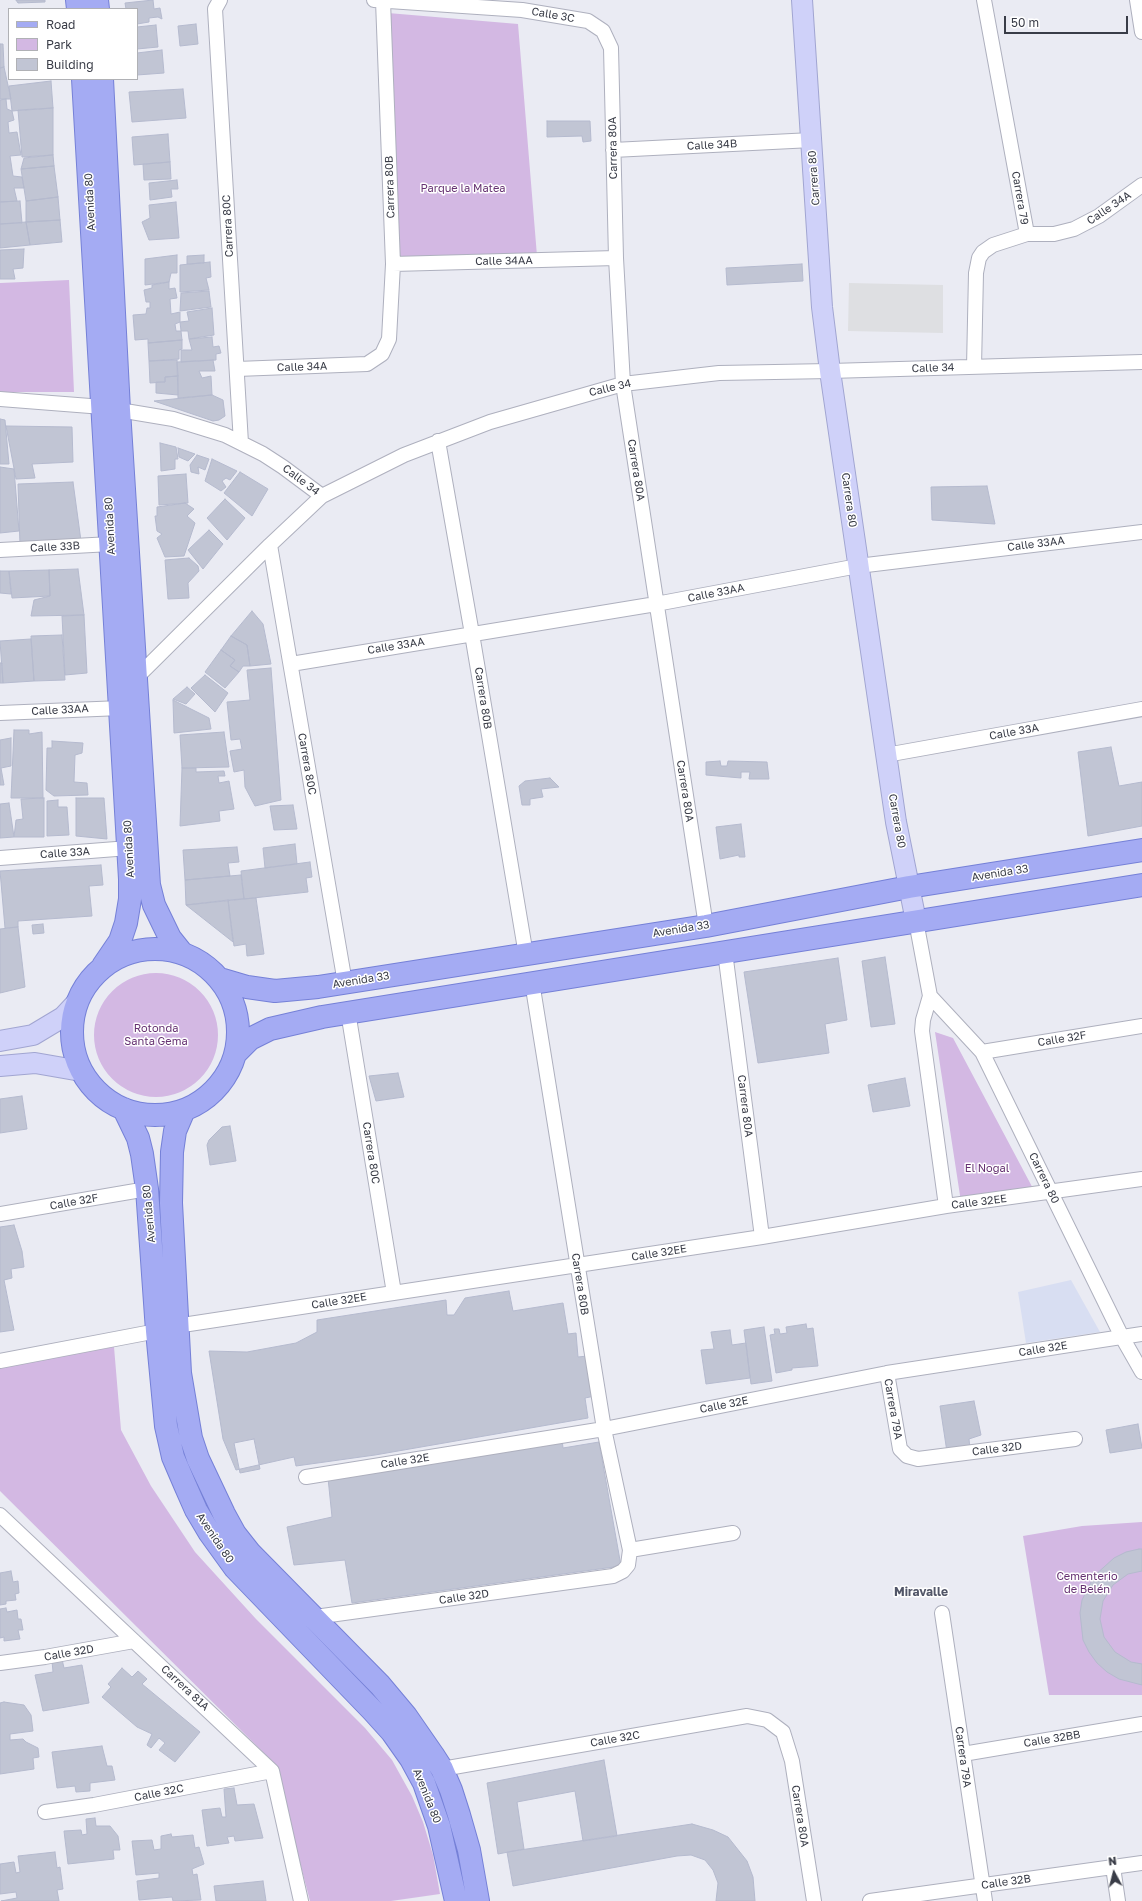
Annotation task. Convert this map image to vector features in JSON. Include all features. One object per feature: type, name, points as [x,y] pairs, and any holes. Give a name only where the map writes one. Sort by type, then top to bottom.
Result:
[{"type":"main road","name":"Avenida 80","points":[[83,80],[136,678],[149,884],[156,910],[170,938],[182,953]]},
{"type":"main road","name":"Avenida 80","points":[[102,80],[111,408],[111,544],[129,848],[130,899],[126,922],[120,941],[103,966]]},
{"type":"main road","name":"Avenida 33","points":[[220,979],[247,987],[275,991],[344,983],[706,926],[909,887],[1142,850]]},
{"type":"main road","points":[[236,1053],[250,1039],[270,1029],[322,1016],[1142,885]]},
{"type":"main road","points":[[145,949],[168,950],[182,953],[205,965],[220,979],[230,996],[236,1014],[239,1033],[236,1053],[228,1071],[217,1087],[202,1100],[184,1110],[164,1114],[144,1114],[124,1109],[101,1096],[92,1087],[81,1071],[76,1060],[72,1042],[71,1024],[76,1002],[87,983],[103,966],[122,955],[145,949]]},
{"type":"main road","name":"Avenida 80","points":[[124,1109],[138,1138],[142,1154],[166,1329],[184,1402],[191,1438],[209,1486],[236,1534],[250,1553],[315,1617],[380,1685],[421,1737],[442,1769],[451,1790],[465,1833],[478,1901]]},
{"type":"main road","name":"Avenida 80","points":[[184,1110],[175,1132],[170,1174],[164,1404],[173,1457],[196,1510],[209,1532],[236,1568],[373,1711],[392,1732],[411,1759],[424,1783],[439,1826],[456,1901]]},
{"type":"street","name":"Carrera 80","points":[[802,0],[822,307],[858,566],[896,822],[930,996],[923,1020],[922,1031],[946,1206]]},
{"type":"street","name":"Carrera 79","points":[[974,367],[976,273],[979,258],[983,252],[993,245],[1027,234],[984,0]]},
{"type":"street","points":[[1137,0],[1142,32]]},
{"type":"street","name":"Calle 3C","points":[[379,1],[522,5],[588,21]]},
{"type":"street","name":"Carrera 80B","points":[[367,364],[382,354],[389,339],[393,264],[379,1]]},
{"type":"street","name":"Carrera 80C","points":[[218,4],[241,443]]},
{"type":"street","name":"Carrera 80A","points":[[588,21],[603,30],[611,48],[616,258],[623,384],[706,926]]},
{"type":"street","name":"Calle 34B","points":[[613,150],[812,140]]},
{"type":"street","name":"Calle 34A","points":[[1027,234],[1054,234],[1074,229],[1104,214],[1142,185]]},
{"type":"street","name":"Calle 34AA","points":[[393,264],[616,258]]},
{"type":"street","name":"Calle 34","points":[[0,399],[111,408],[173,419],[208,429],[241,443],[283,466],[322,496],[362,475],[438,441],[526,410],[623,384],[719,373],[1142,362]]},
{"type":"street","name":"Calle 34A","points":[[237,370],[367,364]]},
{"type":"street","name":"Carrera 80B","points":[[438,441],[526,955]]},
{"type":"street","points":[[136,678],[270,545],[322,496]]},
{"type":"street","name":"Calle 33AA","points":[[291,664],[656,604],[858,566],[1142,532]]},
{"type":"street","name":"Calle 33B","points":[[0,550],[111,544]]},
{"type":"street","name":"Carrera 80C","points":[[270,545],[344,983]]},
{"type":"street","name":"Calle 33AA","points":[[0,713],[121,708]]},
{"type":"street","name":"Calle 33A","points":[[886,755],[1142,709]]},
{"type":"street","name":"Calle 33A","points":[[0,858],[129,848]]},
{"type":"street","name":"Carrera 80A","points":[[725,952],[762,1237]]},
{"type":"street","name":"Carrera 80B","points":[[532,982],[604,1429],[630,1550],[628,1565],[623,1571],[613,1576]]},
{"type":"street","name":"Carrera 80","points":[[930,996],[982,1052],[1122,1337],[1142,1372]]},
{"type":"street","points":[[0,1041],[33,1035],[63,1017],[76,1002]]},
{"type":"street","name":"Carrera 80C","points":[[348,1012],[394,1293]]},
{"type":"street","name":"Calle 32F","points":[[982,1052],[1142,1026]]},
{"type":"street","points":[[0,1066],[35,1063],[81,1071]]},
{"type":"street","name":"Calle 32EE","points":[[0,1361],[166,1329],[762,1237],[946,1206],[1142,1180]]},
{"type":"street","name":"Calle 32F","points":[[0,1214],[147,1189]]},
{"type":"street","name":"Calle 32E","points":[[306,1477],[604,1429],[887,1373],[1142,1334]]},
{"type":"street","name":"Carrera 79A","points":[[887,1373],[900,1449],[907,1456],[918,1459]]},
{"type":"street","name":"Calle 32D","points":[[918,1459],[1075,1438]]},
{"type":"street","name":"Carrera 81A","points":[[0,1515],[272,1771]]},
{"type":"street","points":[[630,1550],[733,1533]]},
{"type":"street","name":"Calle 32D","points":[[315,1617],[613,1576]]},
{"type":"street","name":"Carrera 79A","points":[[942,1613],[985,1901]]},
{"type":"street","name":"Calle 32D","points":[[2,1663],[134,1641]]},
{"type":"street","name":"Calle 32C","points":[[442,1769],[747,1716],[767,1720],[783,1732]]},
{"type":"street","name":"Calle 32BB","points":[[963,1754],[1142,1724]]},
{"type":"street","name":"Carrera 80A","points":[[783,1732],[792,1761],[814,1901]]},
{"type":"street","points":[[272,1771],[301,1901]]},
{"type":"street","name":"Calle 32C","points":[[45,1812],[94,1805],[272,1771]]},
{"type":"street","name":"Calle 32B","points":[[870,1901],[1142,1863]]},
{"type":"street","points":[[1113,1867],[1118,1901]]},
{"type":"shaded area","points":[[849,283],[943,285],[943,333],[848,331]]},
{"type":"shaded area","points":[[1071,1280],[1100,1332],[1026,1343],[1018,1292]]},
{"type":"green space","name":"Parque la Matea","points":[[388,13],[518,24],[537,256],[397,259]]},
{"type":"green space","points":[[69,280],[74,392],[0,392],[0,283]]},
{"type":"green space","name":"Rotonda Santa Gema","points":[[156,973],[168,974],[180,978],[190,983],[200,991],[208,1001],[213,1011],[217,1023],[217,1047],[213,1059],[208,1069],[200,1079],[190,1087],[180,1092],[168,1096],[156,1097],[144,1096],[132,1092],[122,1087],[112,1079],[104,1069],[99,1059],[95,1047],[94,1035],[95,1023],[99,1011],[104,1001],[112,991],[122,983],[132,978],[144,974]]},
{"type":"green space","name":"El Nogal","points":[[935,1032],[953,1038],[1037,1196],[961,1202]]},
{"type":"green space","points":[[114,1347],[121,1430],[151,1486],[195,1552],[256,1619],[365,1728],[392,1760],[412,1796],[423,1822],[433,1855],[440,1894],[391,1901],[310,1901],[274,1763],[0,1491],[0,1364]]},
{"type":"green space","name":"Cementerio de Belén","points":[[1142,1522],[1142,1695],[1049,1695],[1023,1536],[1082,1526]]},
{"type":"building","points":[[16,0],[45,0],[45,2],[18,3]]},
{"type":"building","points":[[153,0],[154,9],[160,8],[162,19],[158,17],[149,18],[149,22],[138,24],[138,8],[126,8],[125,3]]},
{"type":"building","points":[[196,24],[198,44],[180,46],[178,26]]},
{"type":"building","points":[[156,25],[158,47],[138,49],[138,27]]},
{"type":"building","points":[[0,44],[3,44],[4,67],[0,68]]},
{"type":"building","points":[[162,50],[164,73],[138,75],[138,53]]},
{"type":"building","points":[[4,67],[11,99],[0,99],[0,68]]},
{"type":"building","points":[[51,81],[53,108],[12,111],[9,86]]},
{"type":"building","points":[[183,89],[186,118],[132,122],[129,92]]},
{"type":"building","points":[[6,99],[7,109],[12,111],[14,120],[8,122],[9,133],[17,132],[21,155],[10,156],[13,176],[22,177],[24,188],[14,188],[17,201],[0,202],[0,100]]},
{"type":"building","points":[[53,108],[53,155],[22,157],[18,110]]},
{"type":"building","points":[[547,121],[590,121],[591,141],[583,142],[582,136],[547,137]]},
{"type":"building","points":[[168,134],[170,162],[134,165],[132,137]]},
{"type":"building","points":[[53,155],[54,166],[21,169],[24,158]]},
{"type":"building","points":[[170,162],[171,179],[144,180],[143,164]]},
{"type":"building","points":[[54,166],[58,197],[26,201],[21,169]]},
{"type":"building","points":[[177,180],[178,189],[171,189],[172,197],[150,200],[149,183]]},
{"type":"building","points":[[58,197],[60,220],[26,222],[26,201]]},
{"type":"building","points":[[20,201],[22,223],[0,224],[0,202]]},
{"type":"building","points":[[176,202],[179,238],[149,240],[142,222],[150,218],[149,205]]},
{"type":"building","points":[[60,220],[62,242],[30,245],[26,222]]},
{"type":"building","points":[[26,222],[30,245],[0,248],[0,224]]},
{"type":"building","points":[[24,249],[23,268],[13,269],[15,279],[0,279],[0,250]]},
{"type":"building","points":[[177,255],[177,273],[171,273],[169,282],[145,285],[145,259]]},
{"type":"building","points":[[204,255],[204,263],[187,264],[187,256]]},
{"type":"building","points":[[210,262],[211,277],[206,278],[209,290],[180,292],[180,265]]},
{"type":"building","points":[[802,264],[803,281],[727,285],[726,268]]},
{"type":"building","points":[[169,282],[169,289],[175,288],[177,298],[170,299],[171,314],[180,312],[180,322],[175,324],[176,331],[181,331],[182,340],[148,343],[148,339],[135,340],[133,315],[146,314],[147,308],[150,308],[150,302],[146,302],[144,290],[152,288],[152,285]]},
{"type":"building","points":[[209,291],[211,307],[180,311],[181,293]]},
{"type":"building","points":[[212,308],[214,335],[189,339],[188,331],[181,331],[180,322],[189,321],[187,312]]},
{"type":"building","points":[[212,337],[213,347],[219,346],[221,353],[216,354],[216,360],[181,362],[181,350],[192,350],[189,339]]},
{"type":"building","points":[[182,340],[182,349],[179,350],[179,359],[149,361],[148,343]]},
{"type":"building","points":[[177,360],[178,376],[165,377],[165,382],[150,383],[149,361]]},
{"type":"building","points":[[213,360],[215,371],[199,371],[202,378],[211,376],[212,395],[178,398],[177,362]]},
{"type":"building","points":[[178,376],[178,395],[156,393],[156,382],[165,382],[165,377]]},
{"type":"building","points":[[212,395],[223,400],[225,416],[219,420],[213,421],[154,401]]},
{"type":"building","points":[[0,419],[5,420],[9,464],[0,464]]},
{"type":"building","points":[[6,426],[72,427],[73,462],[32,464],[35,478],[16,479]]},
{"type":"building","points":[[160,443],[176,447],[178,459],[175,459],[175,469],[161,471]]},
{"type":"building","points":[[178,448],[195,454],[188,461],[179,457]]},
{"type":"building","points":[[197,455],[209,459],[205,470],[198,467],[199,474],[191,472],[190,465]]},
{"type":"building","points":[[212,459],[237,471],[230,480],[226,478],[222,481],[226,487],[221,491],[205,481]]},
{"type":"building","points":[[0,467],[14,469],[19,531],[0,533]]},
{"type":"building","points":[[240,472],[268,489],[252,516],[224,493]]},
{"type":"building","points":[[186,474],[188,503],[159,505],[158,476]]},
{"type":"building","points":[[73,482],[81,541],[20,545],[18,484]]},
{"type":"building","points":[[987,486],[995,524],[932,520],[931,487]]},
{"type":"building","points":[[225,499],[245,518],[227,540],[207,518]]},
{"type":"building","points":[[185,503],[194,509],[187,516],[195,523],[184,556],[165,557],[157,538],[162,534],[157,531],[155,516],[157,516],[157,507]]},
{"type":"building","points":[[209,530],[223,544],[203,569],[188,550]]},
{"type":"building","points":[[189,558],[198,566],[199,571],[188,583],[189,598],[168,599],[165,560]]},
{"type":"building","points":[[78,569],[84,615],[31,616],[34,600],[50,596],[49,570]]},
{"type":"building","points":[[49,570],[50,596],[12,598],[9,571]]},
{"type":"building","points":[[0,571],[9,571],[11,594],[0,593]]},
{"type":"building","points":[[252,611],[263,624],[271,664],[250,666],[247,645],[231,636]]},
{"type":"building","points":[[84,615],[87,673],[65,675],[62,616]]},
{"type":"building","points":[[62,635],[65,680],[34,681],[31,636]]},
{"type":"building","points":[[231,636],[247,645],[250,666],[243,666],[239,672],[230,666],[235,660],[221,650]]},
{"type":"building","points":[[31,639],[34,681],[3,683],[0,641]]},
{"type":"building","points":[[221,650],[235,660],[230,666],[239,672],[225,688],[205,672]]},
{"type":"building","points":[[0,663],[2,663],[3,683],[0,683]]},
{"type":"building","points":[[271,668],[281,800],[255,806],[245,787],[244,770],[234,772],[230,751],[242,749],[240,739],[231,740],[227,702],[250,700],[247,670]]},
{"type":"building","points":[[205,675],[228,693],[215,712],[191,688]]},
{"type":"building","points":[[187,687],[195,694],[186,704],[173,699]]},
{"type":"building","points":[[173,700],[209,718],[211,729],[174,733]]},
{"type":"building","points":[[14,730],[29,730],[29,734],[42,732],[43,798],[11,798]]},
{"type":"building","points":[[224,732],[229,767],[182,768],[180,735]]},
{"type":"building","points":[[11,738],[11,766],[1,768],[4,785],[0,785],[0,740]]},
{"type":"building","points":[[52,741],[83,743],[82,753],[75,755],[74,782],[87,783],[88,795],[54,796],[46,790],[47,748],[52,748]]},
{"type":"building","points":[[1111,747],[1119,786],[1142,782],[1142,826],[1088,836],[1078,752]]},
{"type":"building","points":[[720,761],[721,766],[727,766],[728,761],[767,762],[769,779],[749,779],[750,772],[741,772],[741,778],[706,775],[706,762]]},
{"type":"building","points":[[182,768],[196,768],[196,772],[224,771],[225,776],[218,776],[219,783],[229,781],[234,809],[219,811],[220,821],[180,826]]},
{"type":"building","points":[[550,778],[559,787],[541,789],[543,797],[530,799],[530,805],[522,805],[519,786],[525,781]]},
{"type":"building","points":[[44,798],[44,837],[14,837],[16,820],[23,819],[21,799]]},
{"type":"building","points":[[76,798],[104,798],[107,839],[76,836]]},
{"type":"building","points":[[58,800],[58,807],[67,807],[69,835],[47,836],[47,801]]},
{"type":"building","points":[[9,803],[14,837],[0,838],[0,804]]},
{"type":"building","points":[[293,805],[297,829],[274,830],[270,806]]},
{"type":"building","points":[[741,824],[745,857],[739,857],[739,855],[720,859],[716,827]]},
{"type":"building","points":[[295,844],[297,864],[265,868],[263,848]]},
{"type":"building","points":[[237,847],[239,862],[228,863],[230,876],[185,880],[183,850]]},
{"type":"building","points":[[310,862],[312,877],[306,878],[308,892],[244,899],[241,871]]},
{"type":"building","points":[[101,865],[103,885],[89,886],[92,916],[18,921],[18,927],[5,928],[0,871]]},
{"type":"building","points":[[241,875],[244,899],[186,905],[185,880]]},
{"type":"building","points":[[256,898],[264,954],[247,956],[246,944],[234,946],[228,900]]},
{"type":"building","points":[[228,900],[233,942],[186,905]]},
{"type":"building","points":[[43,924],[44,933],[33,934],[32,925]]},
{"type":"building","points":[[18,927],[25,987],[0,993],[0,929]]},
{"type":"building","points":[[885,957],[895,1024],[871,1027],[862,961]]},
{"type":"building","points":[[838,958],[847,1020],[825,1024],[829,1053],[758,1063],[744,972]]},
{"type":"building","points":[[398,1073],[404,1097],[376,1101],[369,1076]]},
{"type":"building","points":[[905,1078],[910,1106],[873,1112],[868,1085]]},
{"type":"building","points":[[22,1096],[27,1129],[0,1133],[0,1099]]},
{"type":"building","points":[[230,1126],[236,1161],[210,1165],[207,1145],[209,1140],[222,1127]]},
{"type":"building","points":[[14,1225],[22,1251],[24,1267],[11,1269],[12,1278],[4,1280],[14,1330],[0,1332],[0,1227]]},
{"type":"building","points":[[509,1291],[513,1311],[563,1303],[568,1334],[576,1333],[578,1357],[587,1356],[595,1396],[585,1398],[588,1418],[375,1455],[296,1466],[294,1457],[236,1470],[223,1439],[209,1351],[247,1352],[296,1343],[317,1332],[317,1320],[446,1300],[447,1315],[454,1315],[465,1298]]},
{"type":"building","points":[[806,1324],[807,1329],[813,1328],[818,1366],[792,1368],[792,1370],[776,1373],[770,1335],[775,1334],[774,1329],[779,1329],[780,1334],[787,1333],[786,1327]]},
{"type":"building","points":[[764,1327],[772,1381],[751,1384],[744,1330]]},
{"type":"building","points":[[730,1330],[732,1345],[746,1343],[750,1378],[706,1384],[701,1350],[714,1349],[711,1332]]},
{"type":"building","points":[[974,1401],[981,1435],[969,1439],[970,1449],[947,1452],[940,1406]]},
{"type":"building","points":[[1138,1424],[1142,1448],[1110,1453],[1106,1430]]},
{"type":"building","points":[[254,1439],[260,1469],[240,1473],[234,1443]]},
{"type":"building","points":[[562,1439],[563,1448],[599,1442],[621,1566],[352,1603],[345,1560],[294,1565],[287,1527],[332,1517],[328,1478]]},
{"type":"building","points":[[1142,1549],[1142,1571],[1128,1574],[1113,1585],[1103,1601],[1100,1619],[1104,1637],[1115,1652],[1131,1662],[1142,1664],[1142,1685],[1119,1679],[1107,1672],[1097,1663],[1083,1640],[1080,1613],[1082,1600],[1094,1576],[1114,1558],[1126,1552]]},
{"type":"building","points":[[11,1571],[13,1582],[18,1581],[19,1593],[15,1594],[16,1600],[6,1601],[6,1604],[0,1605],[0,1573]]},
{"type":"building","points":[[6,1608],[7,1612],[17,1610],[18,1619],[21,1619],[23,1630],[18,1630],[20,1639],[4,1641],[4,1637],[0,1638],[0,1609]]},
{"type":"building","points":[[62,1659],[64,1668],[82,1665],[89,1703],[43,1711],[35,1675],[53,1672],[52,1661]]},
{"type":"building","points":[[122,1668],[132,1677],[138,1671],[147,1679],[142,1684],[200,1732],[175,1762],[159,1750],[165,1743],[159,1738],[151,1748],[147,1745],[152,1734],[137,1727],[102,1697],[111,1687],[108,1684]]},
{"type":"building","points":[[4,1702],[24,1705],[31,1715],[33,1731],[10,1734],[10,1740],[23,1739],[38,1748],[39,1757],[33,1758],[34,1769],[0,1774],[0,1703]]},
{"type":"building","points":[[102,1746],[107,1766],[112,1766],[115,1780],[90,1783],[90,1791],[76,1792],[75,1786],[57,1788],[52,1752]]},
{"type":"building","points":[[604,1760],[617,1836],[583,1841],[575,1791],[517,1802],[524,1849],[498,1854],[487,1783]]},
{"type":"building","points":[[234,1788],[237,1805],[254,1804],[263,1838],[235,1841],[234,1836],[227,1837],[229,1843],[207,1846],[202,1810],[220,1808],[222,1817],[226,1817],[224,1789]]},
{"type":"building","points":[[95,1818],[96,1826],[110,1826],[118,1836],[120,1850],[113,1850],[114,1859],[68,1864],[64,1831],[81,1830],[82,1835],[87,1834],[86,1819]]},
{"type":"building","points":[[692,1824],[713,1830],[728,1837],[747,1861],[753,1877],[755,1901],[716,1901],[718,1883],[713,1870],[705,1860],[691,1855],[677,1856],[513,1886],[507,1852]]},
{"type":"building","points":[[171,1834],[172,1837],[193,1835],[195,1848],[199,1847],[204,1864],[192,1869],[193,1875],[197,1874],[201,1900],[173,1901],[172,1897],[139,1900],[137,1881],[159,1878],[159,1873],[136,1875],[132,1841],[152,1840],[154,1850],[161,1849],[161,1836]]},
{"type":"building","points":[[55,1852],[57,1868],[60,1867],[63,1889],[57,1890],[59,1901],[1,1901],[17,1898],[16,1892],[0,1894],[0,1864],[14,1862],[16,1873],[20,1872],[18,1856]]},
{"type":"building","points":[[263,1881],[266,1901],[216,1901],[214,1886]]},
{"type":"district","name":"Miravalle","points":[[921,1592]]}]
